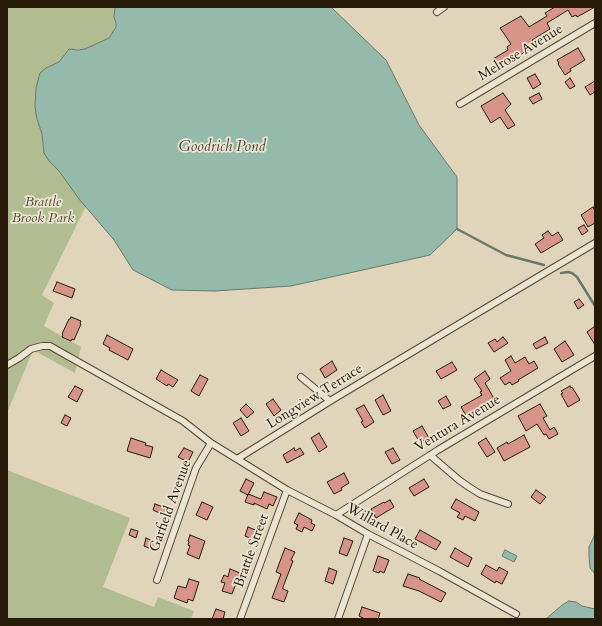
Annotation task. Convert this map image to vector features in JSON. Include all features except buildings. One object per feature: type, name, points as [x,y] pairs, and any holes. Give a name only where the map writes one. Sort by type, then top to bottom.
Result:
[{"type":"street","points":[[436,12],[444,7]]},
{"type":"street","name":"Melrose Avenue","points":[[460,104],[595,23]]},
{"type":"street","name":"Longview Terrace","points":[[237,460],[330,401],[595,242]]},
{"type":"street","points":[[7,365],[20,358],[30,349],[48,346],[183,421],[211,443],[237,460]]},
{"type":"street","name":"Ventura Avenue","points":[[336,515],[430,455],[595,356]]},
{"type":"street","points":[[301,377],[330,401]]},
{"type":"street","name":"Garfield Avenue","points":[[157,580],[196,468],[211,443]]},
{"type":"street","points":[[430,455],[469,487],[484,496],[508,504]]},
{"type":"street","name":"Willard Place","points":[[237,460],[287,490],[336,515],[368,534],[439,571],[516,614]]},
{"type":"street","name":"Brattle Street","points":[[240,619],[287,490]]},
{"type":"street","points":[[338,619],[368,534]]},
{"type":"green space","name":"Brattle Brook Park","points":[[7,7],[115,7],[114,17],[116,23],[114,31],[109,38],[85,49],[69,49],[59,62],[46,68],[40,73],[36,88],[37,119],[42,134],[43,146],[49,161],[59,171],[86,206],[42,295],[54,303],[44,326],[81,347],[75,373],[33,350],[7,413]]},
{"type":"green space","points":[[7,470],[130,518],[103,587],[154,607],[158,597],[194,611],[191,619],[7,619]]},
{"type":"water","name":"Goodrich Pond","points":[[115,7],[331,7],[386,60],[419,125],[457,177],[457,229],[430,255],[291,286],[215,291],[172,290],[133,270],[114,240],[79,199],[44,153],[42,134],[35,107],[36,88],[40,73],[46,68],[59,62],[69,49],[85,49],[109,38],[116,27],[114,17]]},
{"type":"water","points":[[595,534],[595,574],[590,568],[589,547]]},
{"type":"water","points":[[505,550],[517,556],[514,562],[502,556]]},
{"type":"water","points":[[569,601],[595,609],[595,619],[546,619]]},
{"type":"waterway","points":[[457,229],[506,255],[544,265]]},
{"type":"waterway","points":[[561,273],[568,272],[577,277],[595,306]]}]
